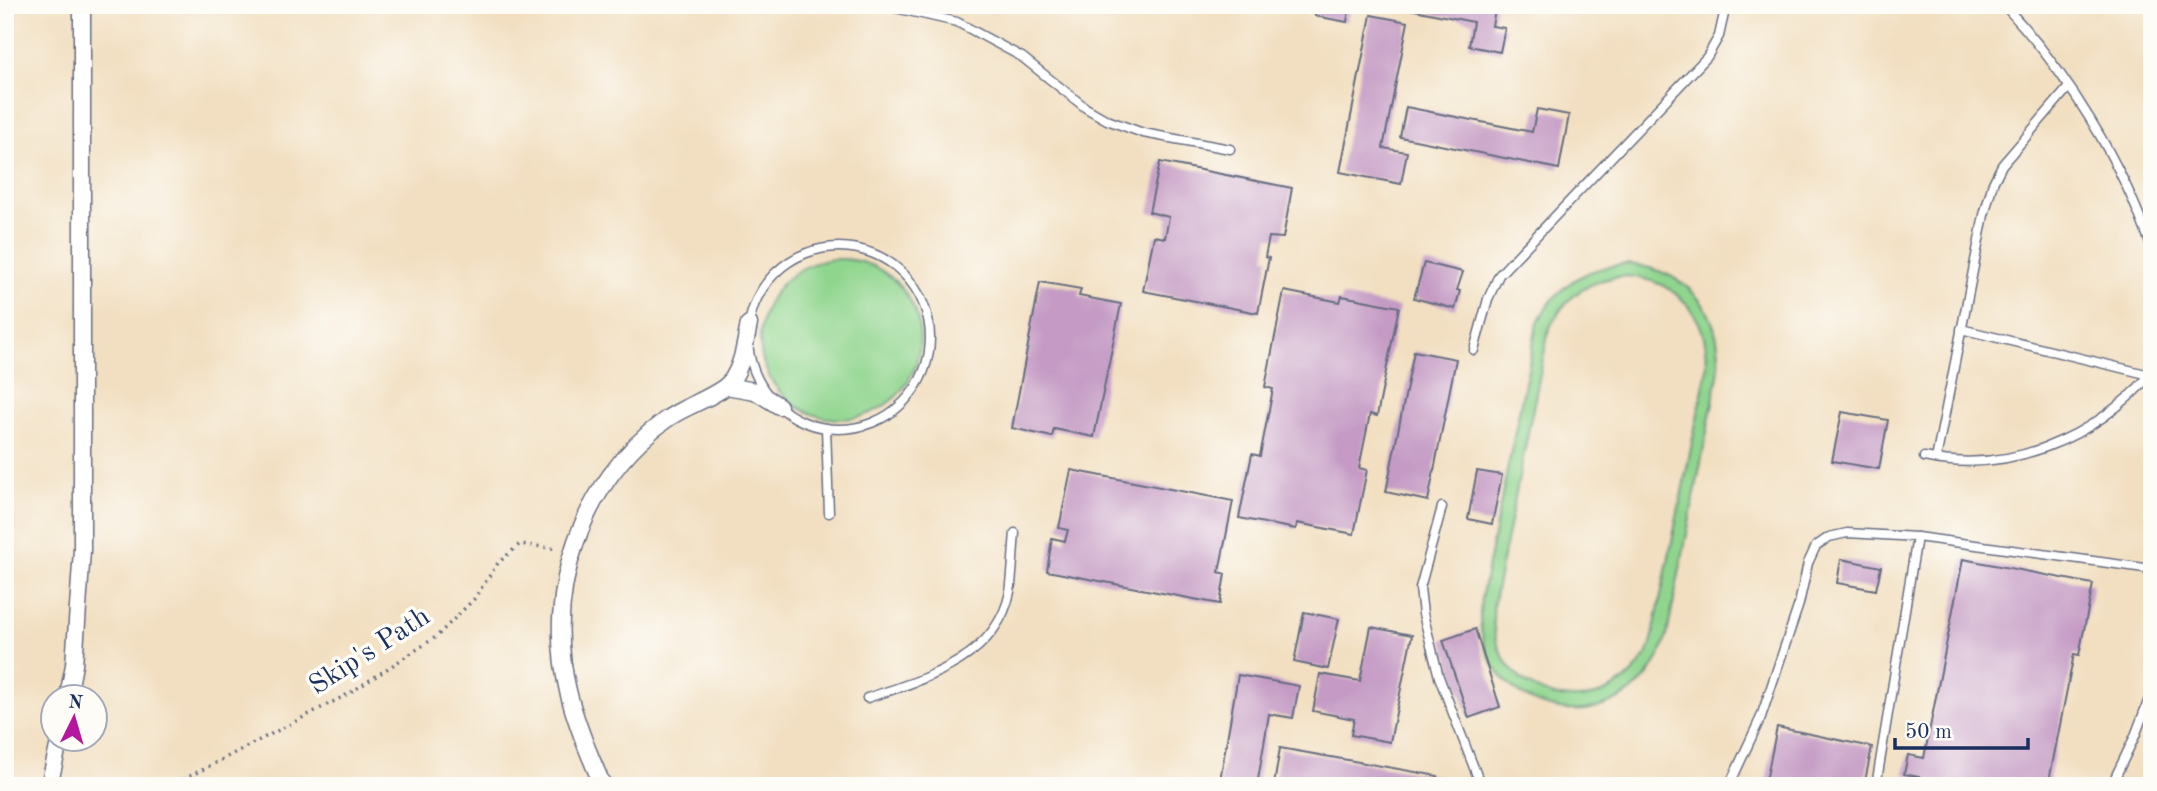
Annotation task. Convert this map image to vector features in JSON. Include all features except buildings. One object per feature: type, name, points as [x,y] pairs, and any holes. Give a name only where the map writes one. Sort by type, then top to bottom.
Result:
[{"type":"street","points":[[71,682],[82,550],[82,5]]},
{"type":"street","points":[[603,786],[582,741],[567,690],[560,634],[565,576],[571,551],[580,527],[605,482],[630,450],[664,420],[726,386],[740,364],[749,324]]},
{"type":"street","points":[[726,386],[755,391],[779,406]]},
{"type":"street","points":[[49,786],[57,752]]},
{"type":"lane","points":[[882,5],[957,22],[1022,57],[1086,108],[1107,120],[1143,133],[1230,149]]},
{"type":"lane","points":[[1474,350],[1488,299],[1499,275],[1707,57],[1719,36],[1726,5]]},
{"type":"lane","points":[[2004,5],[2055,66],[2106,145],[2151,243]]},
{"type":"lane","points":[[1936,459],[1984,215],[1993,183],[2014,149],[2068,88]]},
{"type":"lane","points":[[845,247],[876,255],[903,273],[914,285],[922,299],[930,331],[927,363],[921,379],[902,404],[889,415],[858,427],[826,428],[801,420],[779,406],[764,389],[754,369],[748,346],[749,324],[758,295],[766,283],[788,262],[816,250],[845,247]]},
{"type":"lane","points":[[1924,457],[1955,463],[1977,462],[2017,457],[2050,447],[2086,429],[2130,398],[2150,375],[1961,329]]},
{"type":"lane","points":[[826,428],[829,513]]},
{"type":"lane","points":[[1442,508],[1420,588],[1423,614],[1438,677],[1481,786]]},
{"type":"lane","points":[[867,698],[940,671],[983,643],[994,630],[1010,592],[1015,533]]},
{"type":"lane","points":[[1729,786],[1761,717],[1799,604],[1808,563],[1816,546],[1829,537],[1847,533],[1917,537],[2152,569]]},
{"type":"lane","points":[[1876,786],[1917,537]]},
{"type":"lane","points":[[2111,786],[2135,736],[2152,691]]},
{"type":"path","name":"Skip's Path","points":[[171,786],[350,694],[436,636],[474,599],[498,563],[520,544],[571,551]]},
{"type":"green space","points":[[840,259],[871,265],[896,283],[914,308],[920,339],[914,370],[896,395],[871,413],[840,419],[809,413],[784,395],[766,370],[760,339],[766,308],[784,283],[809,265]]},
{"type":"green space","points":[[1627,264],[1669,275],[1699,299],[1716,333],[1718,376],[1667,635],[1649,673],[1622,697],[1590,709],[1556,708],[1525,697],[1500,674],[1484,641],[1481,599],[1537,324],[1553,299],[1573,281],[1598,269]],"holes":[[[1614,277],[1646,279],[1677,295],[1689,307],[1698,321],[1707,355],[1706,374],[1651,645],[1632,674],[1607,691],[1579,698],[1552,695],[1527,683],[1507,663],[1495,635],[1494,601],[1549,329],[1571,298],[1590,285]]]}]
